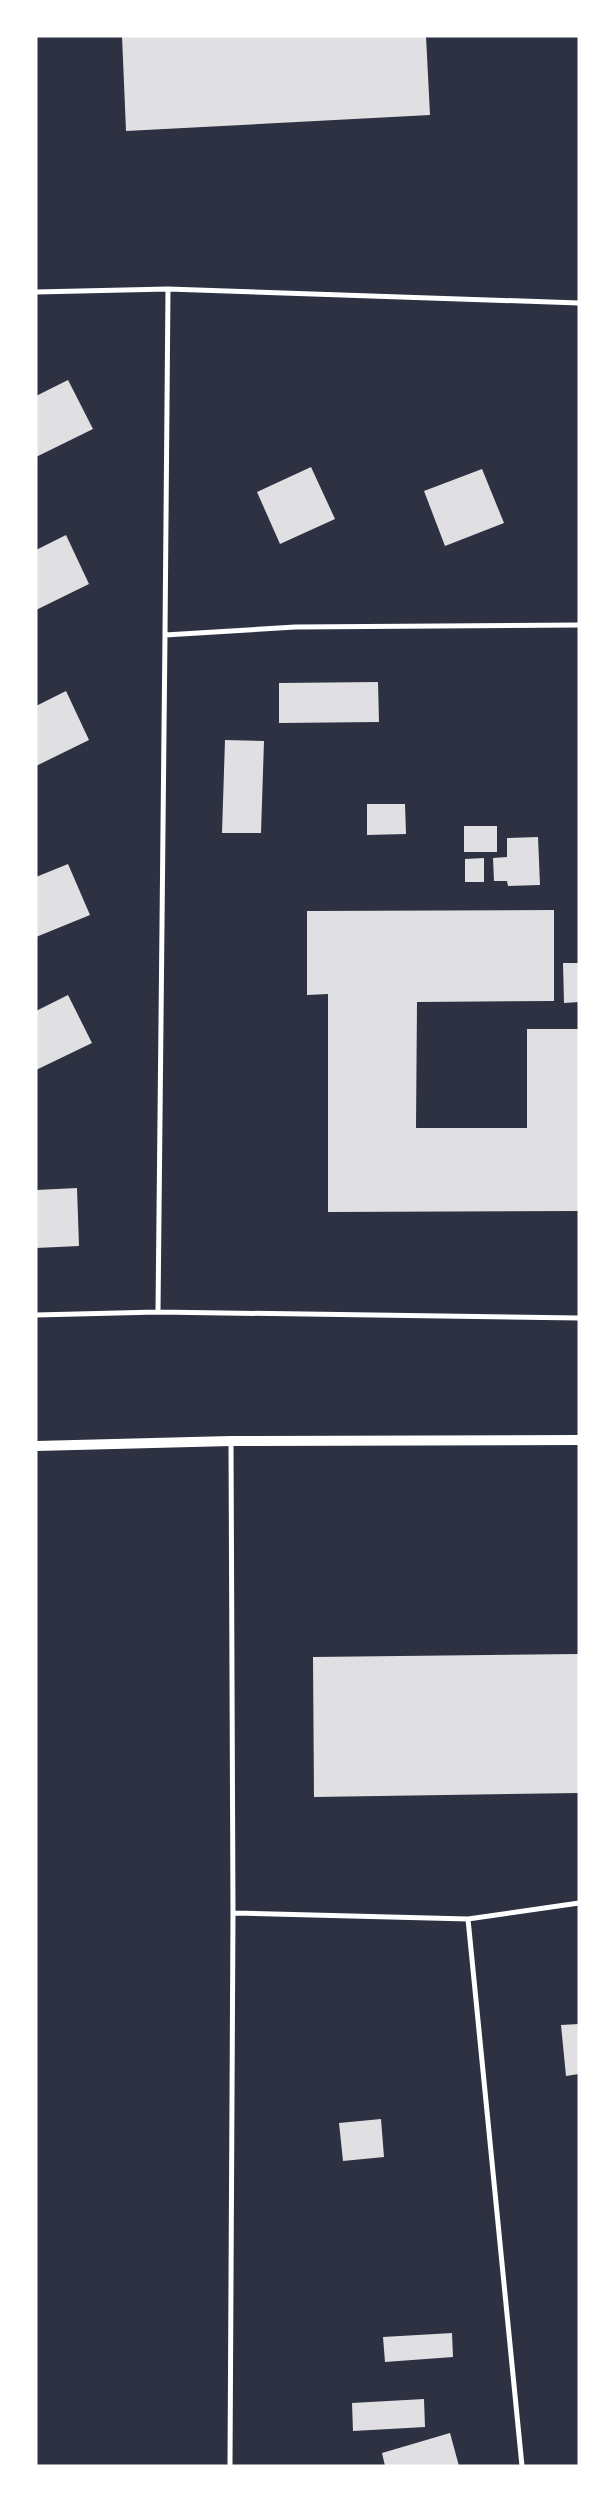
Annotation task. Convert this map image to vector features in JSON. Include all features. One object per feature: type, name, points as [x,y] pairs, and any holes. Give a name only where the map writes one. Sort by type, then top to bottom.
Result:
[{"type":"main road","points":[[36,1446],[231,1440],[579,1440]]},
{"type":"street","points":[[158,1312],[168,289]]},
{"type":"street","points":[[36,292],[168,289],[579,303]]},
{"type":"street","points":[[165,635],[295,627],[579,625]]},
{"type":"street","points":[[36,1315],[158,1312],[579,1318]]},
{"type":"street","points":[[230,2466],[233,1913],[231,1440]]},
{"type":"street","points":[[233,1913],[468,1919],[579,1903]]},
{"type":"street","points":[[468,1919],[522,2466]]},
{"type":"building","points":[[122,36],[426,36],[430,115],[126,131]]},
{"type":"building","points":[[68,380],[93,429],[36,457],[36,396]]},
{"type":"building","points":[[311,467],[335,519],[280,544],[257,492]]},
{"type":"building","points":[[482,469],[504,523],[445,546],[424,491]]},
{"type":"building","points":[[66,535],[89,584],[36,610],[36,550]]},
{"type":"building","points":[[378,682],[379,722],[279,723],[279,683]]},
{"type":"building","points":[[66,691],[89,740],[36,766],[36,706]]},
{"type":"building","points":[[225,740],[264,741],[261,833],[222,833]]},
{"type":"building","points":[[367,804],[405,804],[406,834],[367,835]]},
{"type":"building","points":[[464,826],[497,826],[497,852],[464,852]]},
{"type":"building","points":[[538,837],[540,885],[508,886],[507,881],[494,881],[493,858],[507,857],[507,838]]},
{"type":"building","points":[[484,858],[484,882],[465,882],[465,859]]},
{"type":"building","points":[[68,864],[90,915],[36,937],[36,877]]},
{"type":"building","points":[[554,910],[554,1001],[417,1002],[416,1128],[527,1128],[527,1029],[579,1029],[579,1211],[328,1212],[328,994],[307,995],[307,911]]},
{"type":"building","points":[[563,963],[579,963],[579,1002],[564,1003]]},
{"type":"building","points":[[68,995],[92,1043],[36,1070],[36,1011]]},
{"type":"building","points":[[77,1188],[79,1246],[36,1248],[36,1190]]},
{"type":"building","points":[[579,1654],[579,1793],[314,1797],[313,1657]]},
{"type":"building","points":[[579,2024],[579,2074],[566,2076],[561,2025]]},
{"type":"building","points":[[381,2119],[384,2157],[343,2161],[339,2123]]},
{"type":"building","points":[[452,2333],[453,2357],[385,2362],[383,2337]]},
{"type":"building","points":[[424,2399],[425,2427],[353,2431],[352,2403]]},
{"type":"building","points":[[450,2433],[459,2466],[385,2466],[382,2453]]}]
